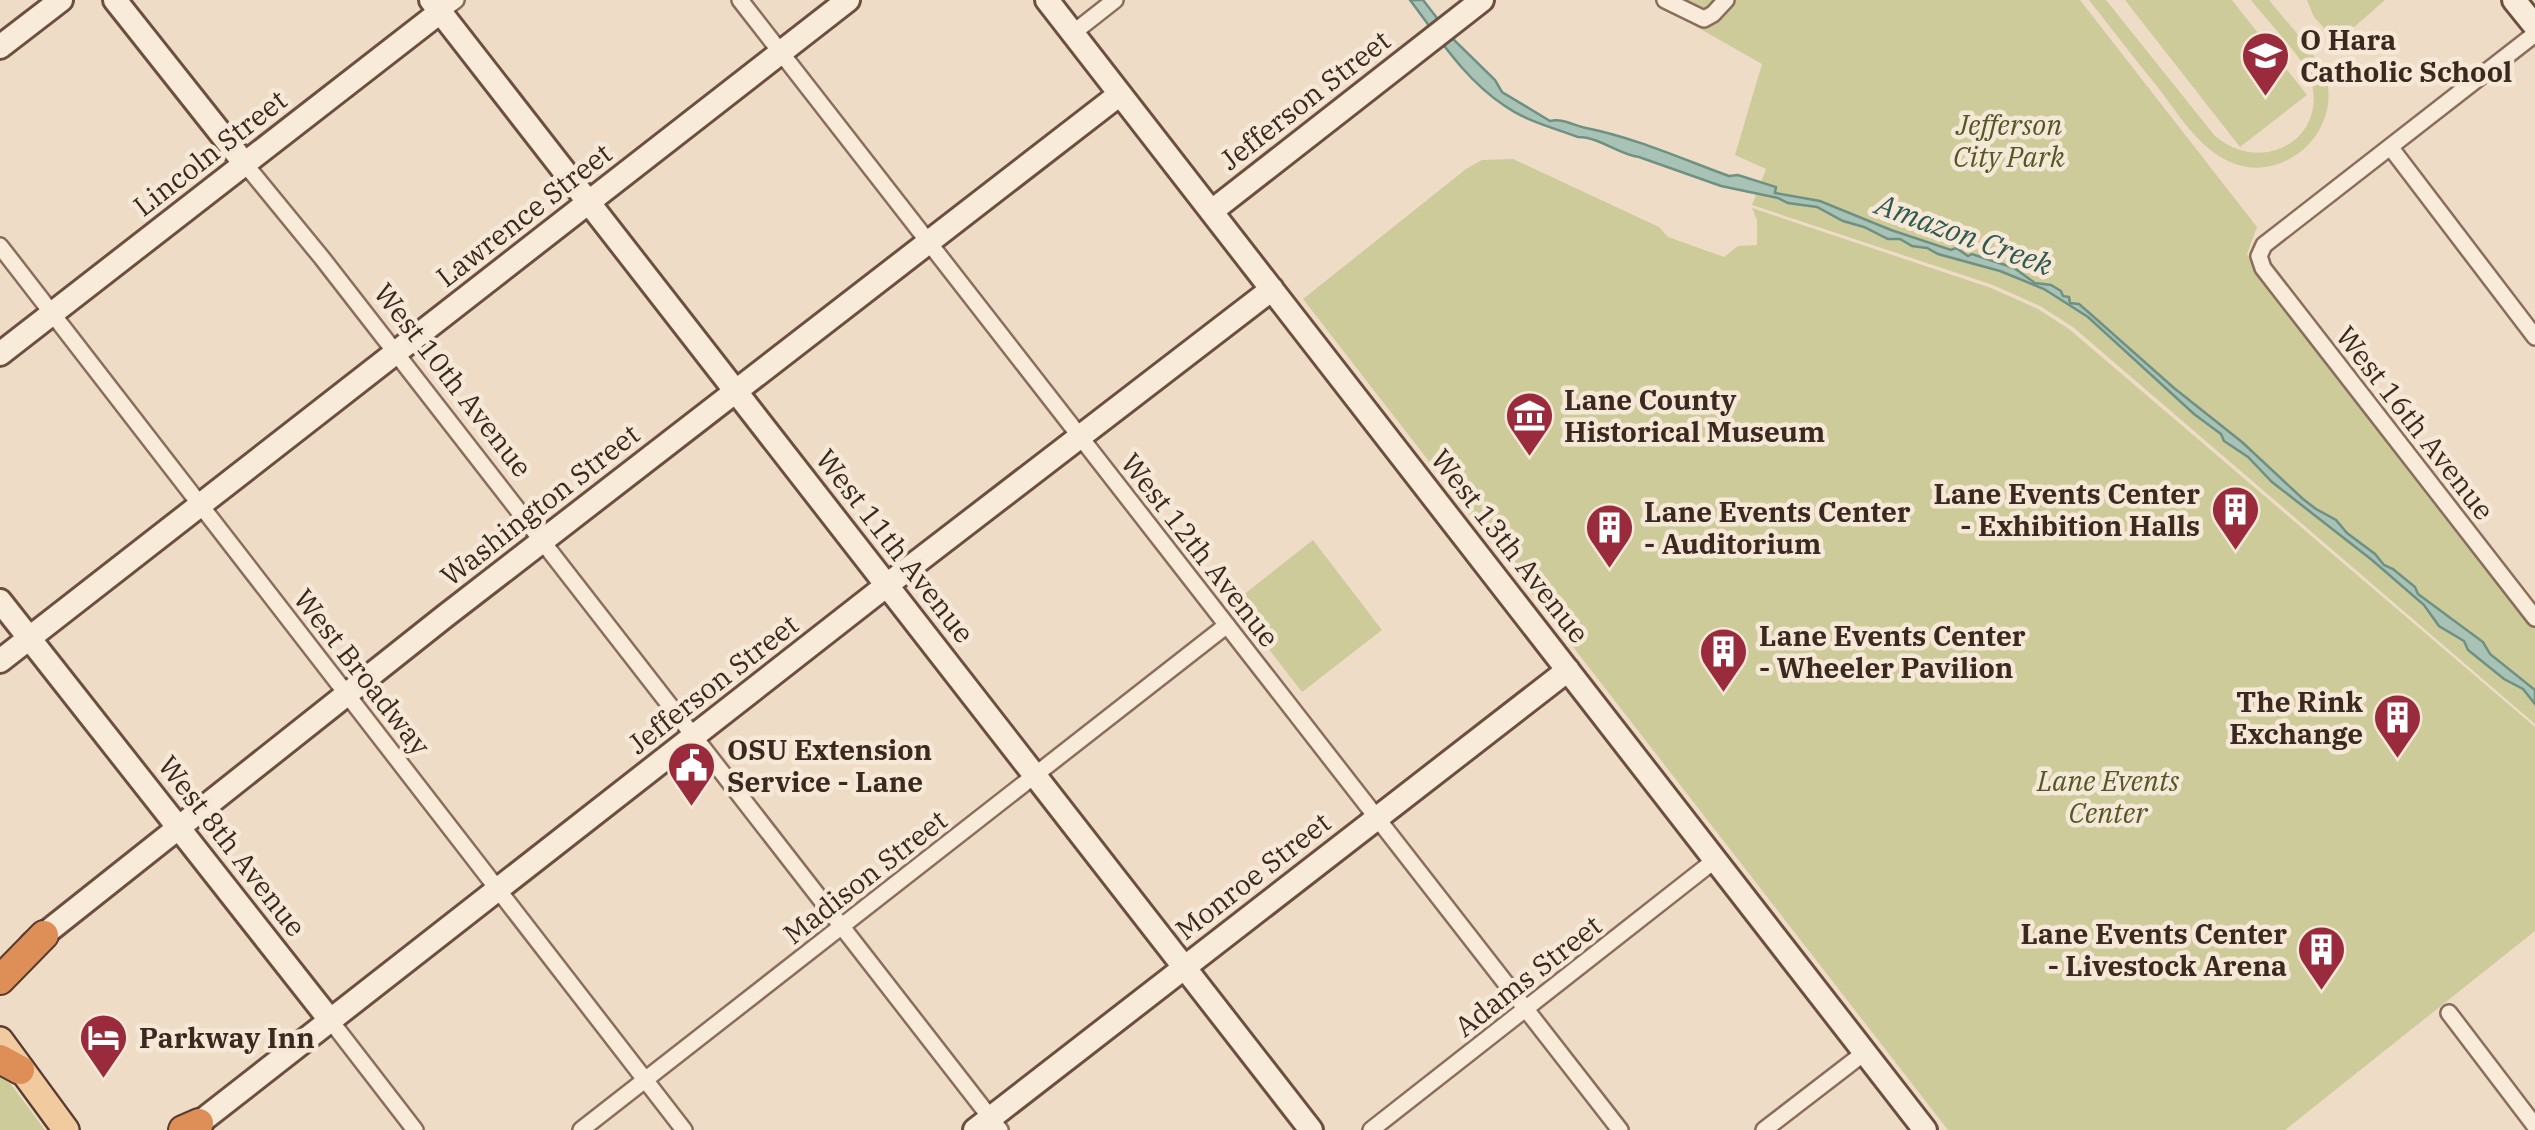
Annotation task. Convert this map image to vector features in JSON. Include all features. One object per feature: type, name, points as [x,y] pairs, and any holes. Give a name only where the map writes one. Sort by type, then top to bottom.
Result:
[{"type":"highway","points":[[0,980],[44,936]]},
{"type":"main road","points":[[0,47],[61,0]]},
{"type":"main road","name":"West 10th Avenue","points":[[114,0],[244,164]]},
{"type":"main road","name":"Lawrence Street","points":[[0,662],[848,0]]},
{"type":"main road","name":"West 13th Avenue","points":[[1047,0],[1925,1130]]},
{"type":"main road","name":"Jefferson Street","points":[[1212,211],[1482,0]]},
{"type":"main road","points":[[2514,0],[2535,26]]},
{"type":"main road","name":"Lincoln Street","points":[[0,354],[442,4]]},
{"type":"main road","name":"West 11th Avenue","points":[[442,4],[588,202],[1310,1130]]},
{"type":"main road","name":"Washington Street","points":[[0,967],[1120,94]]},
{"type":"main road","name":"Jefferson Street","points":[[192,1128],[1272,289]]},
{"type":"main road","name":"West 8th Avenue","points":[[0,600],[330,1020]]},
{"type":"main road","name":"Monroe Street","points":[[989,1126],[1184,968],[1568,670]]},
{"type":"main road","points":[[0,1040],[10,1064],[66,1130]]},
{"type":"street","name":"West 12th Avenue","points":[[740,0],[1620,1130]]},
{"type":"street","points":[[1073,33],[1115,0]]},
{"type":"street","points":[[1665,0],[1704,20],[1726,0]]},
{"type":"street","points":[[2535,34],[2390,148],[2535,337]]},
{"type":"street","name":"West 16th Avenue","points":[[2390,148],[2264,245],[2259,256],[2263,268],[2535,618]]},
{"type":"street","name":"West 10th Avenue","points":[[244,164],[310,243],[842,926],[989,1126]]},
{"type":"street","name":"West Broadway","points":[[0,246],[684,1130]]},
{"type":"street","name":"Madison Street","points":[[580,1130],[1227,625]]},
{"type":"street","name":"Adams Street","points":[[1371,1130],[1714,860]]},
{"type":"street","points":[[2450,1013],[2535,1126]]},
{"type":"street","name":"West 8th Avenue","points":[[330,1020],[416,1130]]},
{"type":"street","points":[[1764,1130],[1864,1053]]},
{"type":"green space","name":"Jefferson City Park","points":[[1680,0],[2080,0],[2257,227],[2247,254],[2535,626],[2535,724],[2073,327],[2040,306],[1993,285],[1752,205],[1766,169],[1735,155],[1762,64],[1667,10]]},
{"type":"green space","points":[[2089,0],[2106,0],[2215,136],[2234,148],[2254,153],[2273,151],[2303,132],[2314,97],[2305,67],[2251,0],[2269,0],[2324,72],[2328,101],[2324,120],[2315,136],[2286,161],[2268,167],[2249,167],[2218,156],[2189,128]]},
{"type":"green space","points":[[2125,0],[2232,0],[2307,95],[2240,147]]},
{"type":"green space","points":[[2307,0],[2385,0],[2337,42],[2314,17]]},
{"type":"green space","name":"Lane Events Center","points":[[1513,159],[1659,227],[1668,237],[1724,257],[1738,246],[1757,245],[1757,220],[1752,208],[1991,288],[2038,309],[2069,329],[2535,727],[2535,931],[2285,1130],[1948,1130],[1303,299],[1466,169],[1482,160]]},
{"type":"green space","points":[[1313,540],[1382,630],[1302,692],[1233,603]]},
{"type":"green space","points":[[1,1071],[45,1130],[0,1130]]},
{"type":"shaded area","points":[[1410,0],[1423,0],[1502,92],[1550,121],[1623,137],[1729,176],[1738,175],[1776,187],[1775,193],[1820,201],[1891,230],[2014,268],[2035,283],[2061,291],[2070,303],[2079,304],[2242,442],[2303,499],[2336,520],[2384,565],[2415,587],[2418,594],[2483,642],[2490,654],[2535,690],[2535,704],[2523,689],[2468,650],[2464,641],[2439,626],[2424,605],[2372,560],[2224,441],[2221,434],[2088,317],[2044,289],[2000,271],[1912,246],[1900,239],[1888,239],[1817,207],[1721,186],[1522,116],[1465,71]]},
{"type":"place","name":"O Hara Catholic School","points":[[2265,98]]},
{"type":"place","name":"Lane County Historical Museum","points":[[1529,458]]},
{"type":"place","name":"Lane Events Center - Exhibition Halls","points":[[2235,552]]},
{"type":"place","name":"Lane Events Center - Auditorium","points":[[1609,570]]},
{"type":"place","name":"Lane Events Center - Wheeler Pavilion","points":[[1724,694]]},
{"type":"place","name":"The Rink Exchange","points":[[2398,760]]},
{"type":"place","name":"OSU Extension Service - Lane","points":[[692,808]]},
{"type":"place","name":"Lane Events Center - Livestock Arena","points":[[2322,992]]},
{"type":"place","name":"Parkway Inn","points":[[104,1080]]},
{"type":"water label","name":"Amazon Creek","points":[[1964,235]]}]
